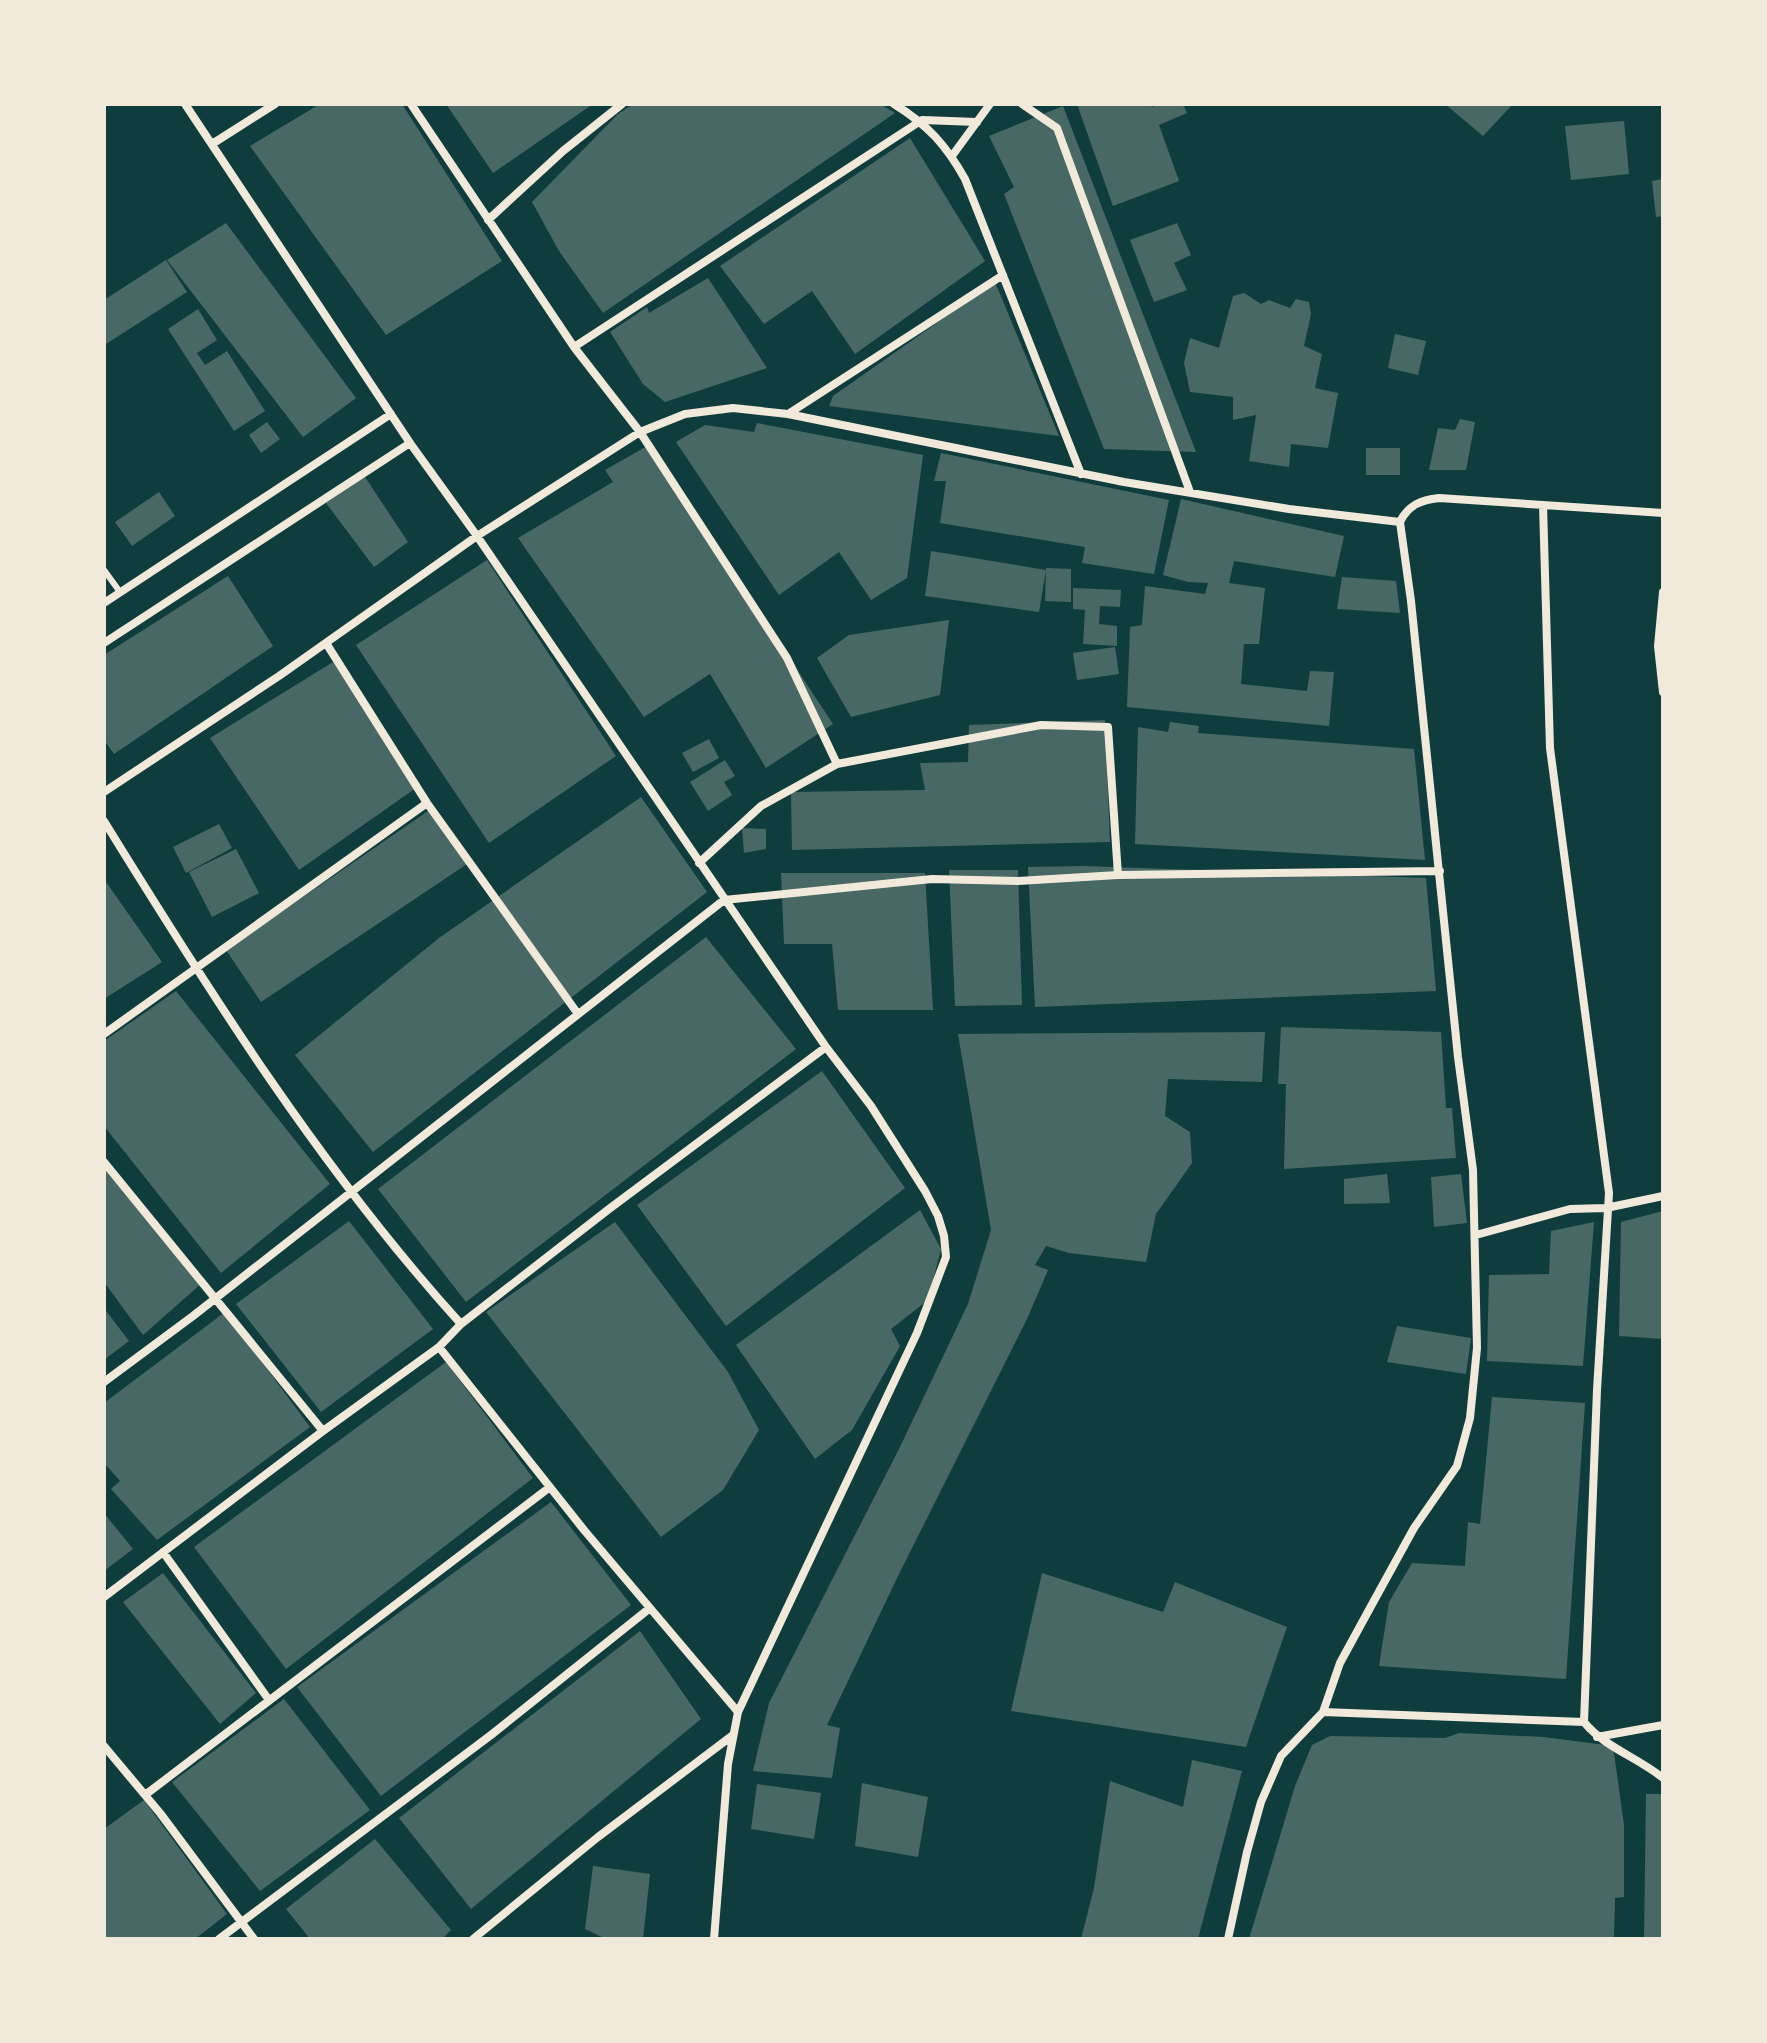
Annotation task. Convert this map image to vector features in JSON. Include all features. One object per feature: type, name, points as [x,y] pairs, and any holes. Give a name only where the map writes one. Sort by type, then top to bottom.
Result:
[{"type":"street","points":[[185,104],[410,443],[477,536],[826,1047],[871,1106],[925,1191],[944,1236],[946,1257],[917,1333],[738,1712],[728,1764],[714,1939]]},
{"type":"street","points":[[212,144],[275,104]]},
{"type":"street","points":[[411,104],[574,347],[640,432],[787,658],[837,764]]},
{"type":"street","points":[[488,220],[589,128],[622,104]]},
{"type":"street","points":[[894,104],[922,120],[952,156],[965,179],[1081,474]]},
{"type":"street","points":[[952,156],[990,104]]},
{"type":"street","points":[[1022,104],[1057,128],[1190,492]]},
{"type":"street","points":[[574,347],[922,120],[977,122]]},
{"type":"street","points":[[788,414],[1003,275]]},
{"type":"street","points":[[104,792],[326,643],[477,536],[640,432],[685,414],[733,408],[788,414],[1081,474],[1289,509],[1400,522]]},
{"type":"street","points":[[104,603],[391,414]]},
{"type":"street","points":[[104,643],[410,443]]},
{"type":"street","points":[[1228,1939],[1247,1852],[1281,1756],[1323,1712],[1340,1663],[1414,1528],[1457,1466],[1470,1418],[1477,1348],[1473,1170],[1400,522],[1404,513],[1425,499],[1663,513]]},
{"type":"street","points":[[1543,505],[1550,748],[1609,1193],[1584,1722],[1596,1737],[1642,1761],[1663,1778]]},
{"type":"street","points":[[1663,592],[1658,646],[1663,692]]},
{"type":"street","points":[[326,643],[427,803],[578,1014]]},
{"type":"street","points":[[699,863],[761,806],[837,764],[1041,725],[1108,727],[1118,875]]},
{"type":"street","points":[[104,1034],[427,803]]},
{"type":"street","points":[[104,821],[209,992],[406,1264],[461,1324]]},
{"type":"street","points":[[104,1382],[724,900],[932,879],[1018,881],[1118,875],[1440,871]]},
{"type":"street","points":[[104,1597],[439,1347],[461,1324],[609,1209],[826,1047]]},
{"type":"street","points":[[104,1162],[323,1431]]},
{"type":"street","points":[[1476,1235],[1570,1209],[1606,1208],[1663,1196]]},
{"type":"street","points":[[439,1347],[550,1487],[738,1712]]},
{"type":"street","points":[[145,1795],[550,1487]]},
{"type":"street","points":[[163,1552],[269,1700]]},
{"type":"street","points":[[219,1939],[491,1735],[650,1608]]},
{"type":"street","points":[[1323,1712],[1584,1722]]},
{"type":"street","points":[[1596,1737],[1663,1725]]},
{"type":"street","points":[[473,1939],[598,1837],[734,1735]]},
{"type":"street","points":[[104,1746],[254,1939]]},
{"type":"lane","points":[[104,570],[120,592]]},
{"type":"building","points":[[320,104],[402,104],[502,261],[386,335],[250,146]]},
{"type":"building","points":[[446,104],[593,104],[493,173]]},
{"type":"building","points":[[633,104],[880,104],[895,113],[603,313],[559,251],[532,202],[618,114]]},
{"type":"building","points":[[1077,104],[1151,104],[1152,107],[1158,104],[1183,104],[1187,113],[1159,125],[1179,181],[1113,206]]},
{"type":"building","points":[[1445,104],[1513,104],[1483,136]]},
{"type":"building","points":[[1063,106],[1196,452],[1104,449],[1004,194],[1014,187],[989,136]]},
{"type":"building","points":[[1624,121],[1629,174],[1571,180],[1565,126]]},
{"type":"building","points":[[910,138],[985,261],[855,354],[812,291],[764,324],[720,266]]},
{"type":"building","points":[[1663,179],[1663,216],[1656,217],[1652,181]]},
{"type":"building","points":[[226,223],[356,398],[303,437],[167,260]]},
{"type":"building","points":[[1177,223],[1191,255],[1174,263],[1187,290],[1154,302],[1130,240]]},
{"type":"building","points":[[166,260],[187,292],[106,344],[104,300]]},
{"type":"building","points":[[708,278],[767,368],[665,402],[643,384],[610,332],[647,307],[649,313]]},
{"type":"building","points":[[995,282],[1059,436],[829,406],[833,396]]},
{"type":"building","points":[[1244,293],[1261,304],[1269,300],[1290,308],[1296,299],[1309,302],[1311,314],[1304,346],[1322,354],[1315,388],[1338,393],[1328,448],[1291,444],[1289,467],[1249,461],[1256,415],[1233,420],[1233,397],[1190,392],[1184,363],[1190,338],[1219,348],[1233,296]]},
{"type":"building","points":[[198,309],[217,340],[197,353],[205,365],[227,351],[265,411],[234,431],[168,329]]},
{"type":"building","points":[[1395,334],[1426,341],[1418,375],[1388,368]]},
{"type":"building","points":[[1460,419],[1475,422],[1466,470],[1429,470],[1438,428],[1455,430]]},
{"type":"building","points":[[267,422],[280,439],[261,453],[249,435]]},
{"type":"building","points":[[757,423],[923,455],[907,578],[871,600],[839,552],[779,595],[676,442],[705,425],[754,432]]},
{"type":"building","points":[[649,445],[833,724],[766,768],[710,674],[644,717],[518,538],[613,482],[605,470]]},
{"type":"building","points":[[1366,448],[1400,448],[1400,475],[1366,475]]},
{"type":"building","points":[[941,453],[1169,500],[1154,574],[1082,563],[1085,547],[940,523],[946,481],[934,481]]},
{"type":"building","points":[[365,477],[408,542],[374,567],[326,503]]},
{"type":"building","points":[[159,492],[175,516],[132,546],[115,522]]},
{"type":"building","points":[[1181,499],[1344,536],[1335,577],[1234,561],[1229,583],[1265,588],[1259,644],[1244,644],[1241,684],[1307,691],[1310,671],[1334,672],[1329,726],[1127,707],[1130,627],[1142,625],[1145,586],[1205,594],[1208,583],[1188,582],[1163,575]]},
{"type":"building","points":[[931,551],[1046,570],[1039,612],[925,596]]},
{"type":"building","points":[[487,560],[616,756],[489,843],[356,645]]},
{"type":"building","points":[[1046,568],[1071,569],[1071,602],[1045,601]]},
{"type":"building","points":[[228,576],[273,646],[114,754],[104,740],[104,655]]},
{"type":"building","points":[[1342,577],[1396,581],[1400,613],[1337,609]]},
{"type":"building","points":[[1073,588],[1121,590],[1120,607],[1100,606],[1099,624],[1117,626],[1117,646],[1083,644],[1085,610],[1073,609]]},
{"type":"building","points":[[949,620],[940,695],[851,717],[817,658],[849,635]]},
{"type":"building","points":[[1115,647],[1119,674],[1077,680],[1073,653]]},
{"type":"building","points":[[333,662],[416,788],[299,870],[210,738]]},
{"type":"building","points":[[1105,720],[1110,842],[792,850],[791,792],[925,790],[920,763],[968,762],[969,725]]},
{"type":"building","points":[[1170,722],[1199,726],[1198,733],[1414,749],[1425,860],[1135,844],[1138,727],[1168,732]]},
{"type":"building","points":[[709,739],[719,758],[693,772],[682,753]]},
{"type":"building","points":[[725,760],[735,776],[724,782],[732,795],[708,811],[690,782]]},
{"type":"building","points":[[641,797],[707,892],[373,1152],[295,1055],[439,938]]},
{"type":"building","points":[[431,809],[467,864],[261,1002],[226,950]]},
{"type":"building","points":[[219,824],[232,848],[186,873],[173,847]]},
{"type":"building","points":[[742,828],[766,829],[766,849],[744,853]]},
{"type":"building","points":[[236,849],[259,893],[212,917],[189,872]]},
{"type":"building","points":[[1083,866],[1426,878],[1436,991],[1035,1007],[1028,867]]},
{"type":"building","points":[[949,870],[1018,870],[1022,1005],[955,1006]]},
{"type":"building","points":[[781,873],[925,873],[933,1010],[838,1010],[832,944],[784,944]]},
{"type":"building","points":[[104,879],[162,962],[104,999]]},
{"type":"building","points":[[706,937],[796,1049],[466,1302],[378,1189]]},
{"type":"building","points":[[176,991],[330,1184],[221,1273],[104,1126],[104,1041]]},
{"type":"building","points":[[1281,1027],[1441,1032],[1446,1108],[1452,1108],[1456,1158],[1284,1169],[1286,1084],[1278,1084]]},
{"type":"building","points":[[1265,1032],[1262,1082],[1168,1079],[1165,1116],[1190,1132],[1192,1163],[1156,1214],[1146,1262],[1069,1253],[1046,1246],[1035,1265],[1048,1270],[1027,1319],[827,1725],[840,1728],[832,1778],[753,1771],[769,1703],[899,1449],[968,1304],[991,1230],[958,1034]]},
{"type":"building","points":[[822,1071],[905,1188],[726,1326],[637,1205]]},
{"type":"building","points":[[104,1160],[201,1284],[143,1335],[104,1282]]},
{"type":"building","points":[[1387,1174],[1390,1203],[1344,1204],[1344,1179]]},
{"type":"building","points":[[1461,1174],[1467,1223],[1434,1227],[1431,1177]]},
{"type":"building","points":[[920,1210],[941,1249],[928,1300],[891,1329],[900,1346],[852,1430],[815,1459],[736,1345]]},
{"type":"building","points":[[1663,1211],[1663,1339],[1619,1336],[1621,1222]]},
{"type":"building","points":[[349,1221],[433,1329],[321,1412],[236,1304]]},
{"type":"building","points":[[615,1222],[728,1372],[759,1430],[723,1490],[661,1537],[486,1312]]},
{"type":"building","points":[[1594,1222],[1583,1366],[1487,1361],[1489,1275],[1549,1274],[1551,1231]]},
{"type":"building","points":[[104,1308],[129,1341],[104,1360]]},
{"type":"building","points":[[225,1312],[310,1427],[157,1540],[111,1489],[120,1481],[104,1463],[104,1403]]},
{"type":"building","points":[[1397,1326],[1471,1338],[1466,1374],[1387,1362]]},
{"type":"building","points":[[446,1362],[533,1478],[286,1669],[194,1547]]},
{"type":"building","points":[[1492,1397],[1585,1403],[1566,1679],[1379,1666],[1389,1602],[1412,1563],[1465,1566],[1468,1522],[1480,1524]]},
{"type":"building","points":[[551,1502],[631,1605],[381,1796],[297,1687]]},
{"type":"building","points":[[104,1513],[133,1549],[104,1571]]},
{"type":"building","points":[[163,1573],[256,1693],[220,1724],[123,1602]]},
{"type":"building","points":[[1042,1573],[1163,1612],[1175,1582],[1287,1627],[1246,1747],[1011,1711]]},
{"type":"building","points":[[640,1631],[701,1719],[471,1909],[399,1818]]},
{"type":"building","points":[[284,1699],[370,1810],[260,1891],[172,1782]]},
{"type":"building","points":[[1459,1733],[1544,1737],[1613,1746],[1624,1825],[1624,1897],[1615,1898],[1614,1939],[1249,1939],[1295,1786],[1312,1745],[1330,1736],[1445,1738]]},
{"type":"building","points":[[1192,1760],[1242,1771],[1198,1939],[1081,1939],[1094,1888],[1110,1781],[1183,1807]]},
{"type":"building","points":[[862,1783],[928,1797],[918,1857],[855,1846]]},
{"type":"building","points":[[757,1784],[821,1793],[814,1839],[751,1829]]},
{"type":"building","points":[[1646,1794],[1663,1794],[1663,1939],[1644,1939]]},
{"type":"building","points":[[144,1800],[227,1914],[195,1939],[104,1939],[104,1829]]},
{"type":"building","points":[[375,1839],[451,1930],[442,1939],[310,1939],[286,1909]]},
{"type":"building","points":[[593,1866],[650,1874],[643,1939],[606,1939],[585,1929]]}]
